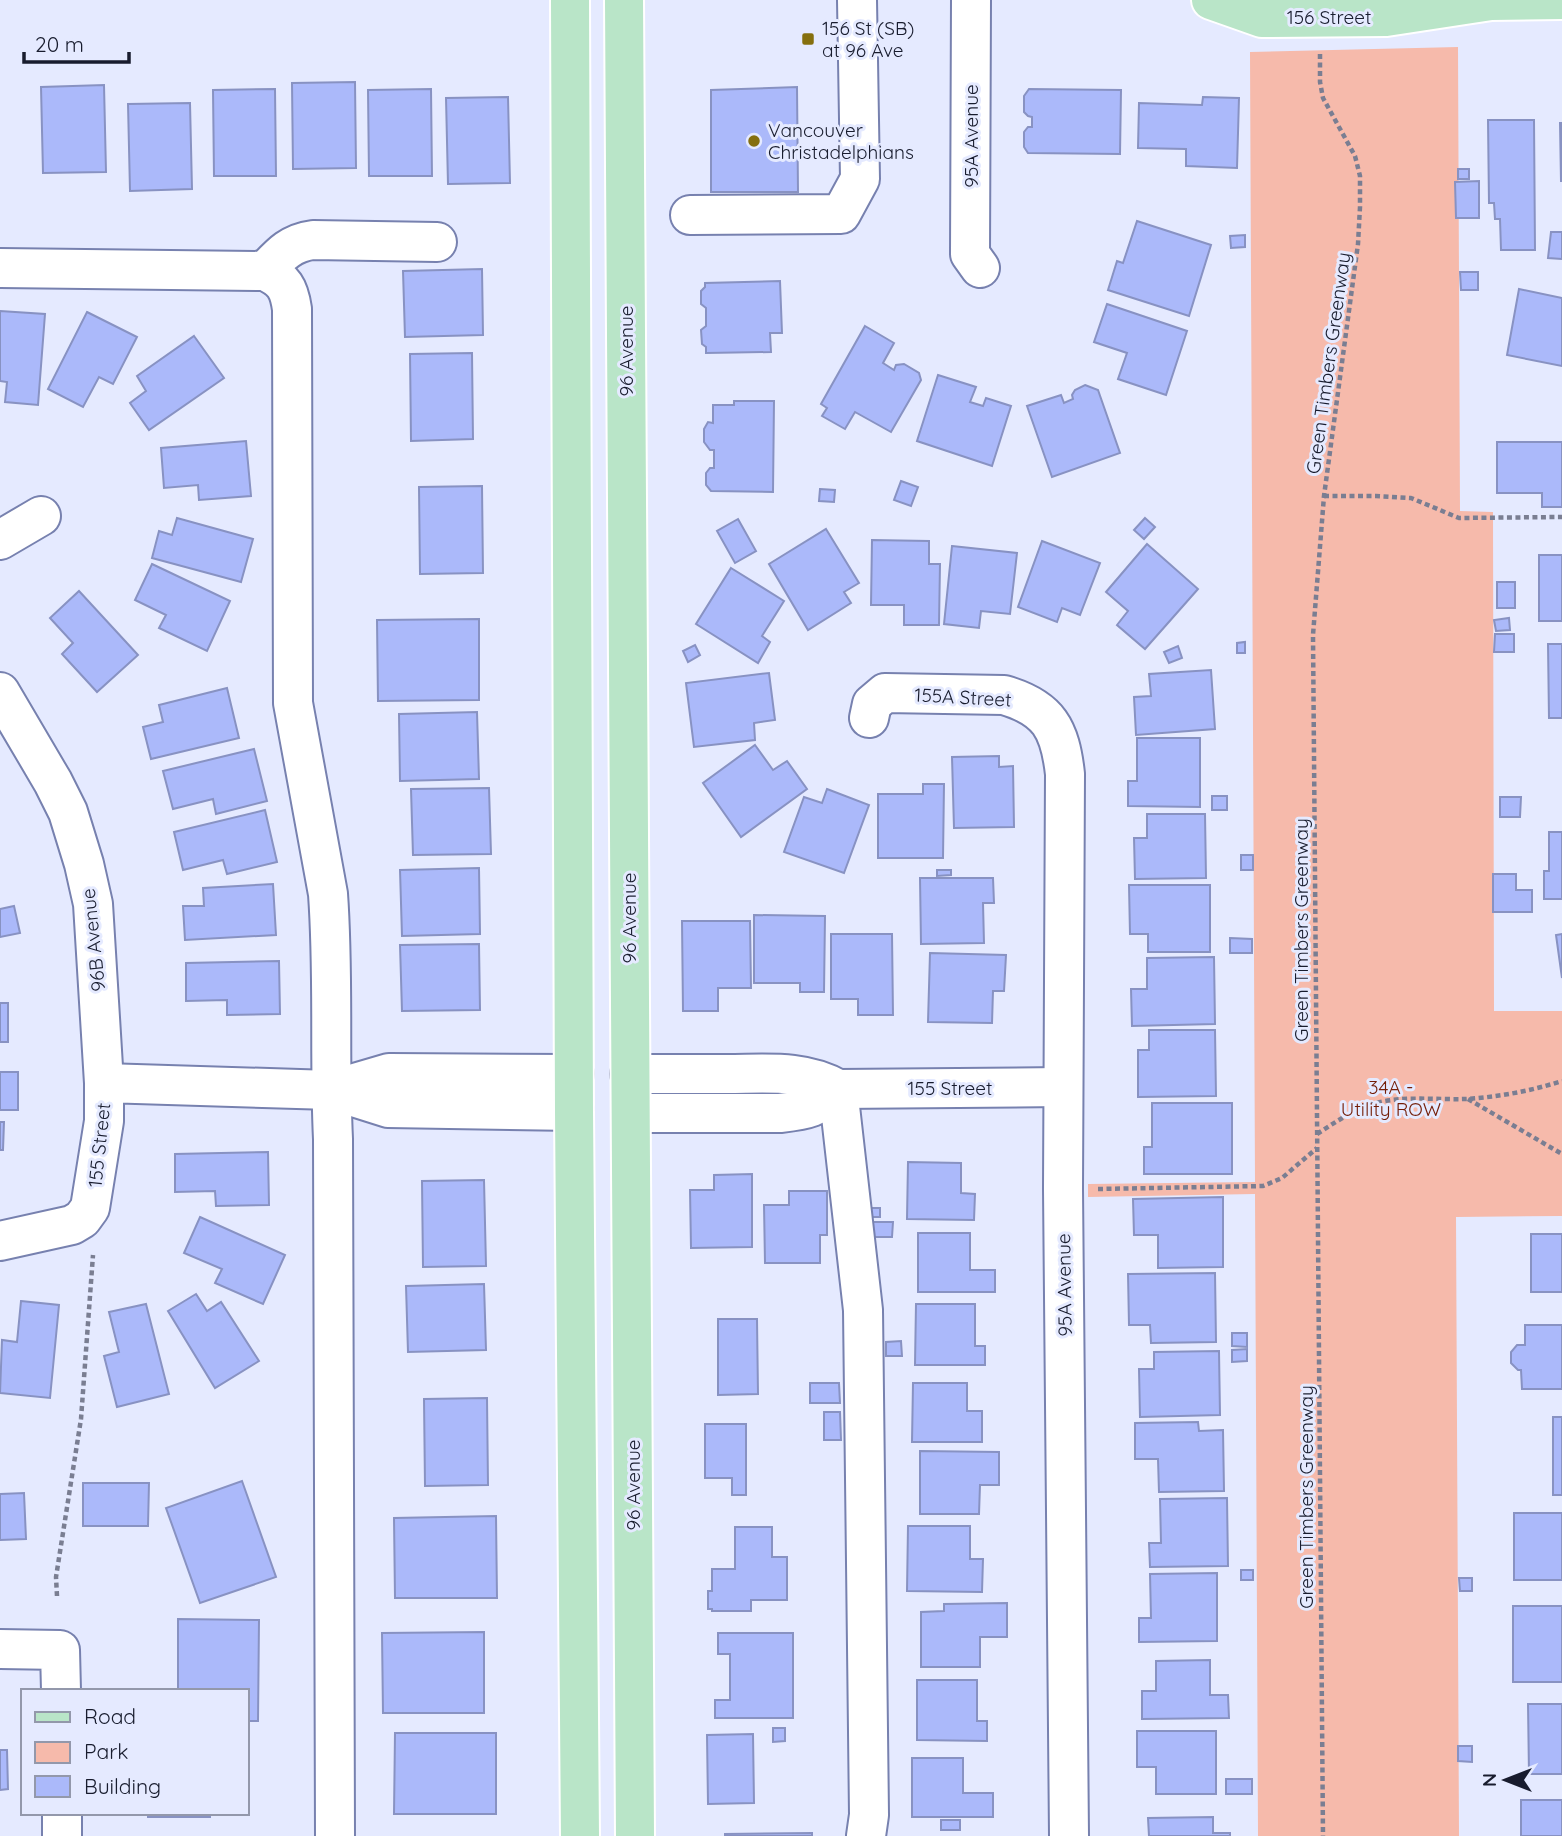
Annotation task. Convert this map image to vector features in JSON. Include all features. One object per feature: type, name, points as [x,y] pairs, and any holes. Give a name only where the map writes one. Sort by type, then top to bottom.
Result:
[{"type":"main road","points":[[570,0],[580,1836]]},
{"type":"main road","name":"96 Avenue","points":[[624,0],[635,1836]]},
{"type":"main road","name":"156 Street","points":[[1211,0],[1262,18],[1386,17],[1490,0],[1562,1]]},
{"type":"main road","points":[[574,1073],[632,1126]]},
{"type":"street","points":[[690,215],[841,214],[860,179],[857,0]]},
{"type":"street","name":"95A Avenue","points":[[971,0],[970,254],[980,268]]},
{"type":"street","points":[[265,271],[284,251],[300,242],[437,242]]},
{"type":"street","points":[[0,268],[265,271],[285,284],[290,295],[293,690],[296,726],[328,894],[331,926],[335,1836]]},
{"type":"street","points":[[0,540],[41,516]]},
{"type":"street","name":"96B Avenue","points":[[0,692],[54,782],[68,812],[84,864],[93,904],[104,1083]]},
{"type":"street","name":"155A Street","points":[[869,718],[872,704],[884,693],[1004,695],[1023,700],[1050,720],[1058,735]]},
{"type":"street","name":"95A Avenue","points":[[1058,735],[1065,774],[1063,1087],[1069,1836]]},
{"type":"street","name":"155 Street","points":[[331,1090],[389,1073],[574,1073]]},
{"type":"street","name":"155 Street","points":[[629,1074],[779,1073],[825,1081],[838,1089],[1063,1087]]},
{"type":"street","name":"155 Street","points":[[0,1241],[72,1225],[82,1219],[90,1208],[104,1121],[104,1083],[331,1090],[388,1108],[574,1111]]},
{"type":"street","points":[[632,1126],[797,1111],[811,1108],[838,1089]]},
{"type":"street","points":[[838,1089],[863,1310],[869,1815],[866,1836]]},
{"type":"street","points":[[0,1649],[61,1650],[61,1689]]},
{"type":"street","points":[[62,1815],[62,1836]]},
{"type":"path","name":"Green Timbers Greenway","points":[[1320,45],[1323,98],[1352,148],[1360,176],[1358,244],[1324,496],[1313,635],[1323,1836]]},
{"type":"path","points":[[1324,496],[1411,498],[1459,518],[1562,517]]},
{"type":"path","points":[[1317,1134],[1344,1117],[1371,1105],[1468,1099],[1521,1091],[1562,1081]]},
{"type":"path","points":[[1468,1099],[1562,1154]]},
{"type":"path","points":[[1090,1189],[1263,1186],[1282,1178],[1317,1147]]},
{"type":"path","points":[[57,1596],[56,1577],[81,1419],[93,1251]]},
{"type":"green space","name":"34A - Utility ROW","points":[[1458,47],[1460,511],[1493,512],[1494,1011],[1562,1011],[1562,1216],[1456,1217],[1459,1836],[1258,1836],[1255,1194],[1088,1197],[1088,1184],[1255,1182],[1250,52]]},
{"type":"building","points":[[355,82],[356,168],[293,169],[292,83]]},
{"type":"building","points":[[104,85],[106,172],[43,173],[41,87]]},
{"type":"building","name":"Vancouver Christadelphians","points":[[797,87],[798,192],[711,192],[711,90]]},
{"type":"building","points":[[275,89],[276,176],[214,176],[213,90]]},
{"type":"building","points":[[431,89],[432,176],[369,176],[368,90]]},
{"type":"building","points":[[1029,89],[1121,90],[1120,154],[1028,153],[1024,147],[1024,132],[1028,127],[1032,127],[1032,117],[1024,112],[1024,96]]},
{"type":"building","points":[[508,97],[510,183],[448,184],[446,98]]},
{"type":"building","points":[[1203,97],[1239,98],[1237,168],[1186,166],[1186,149],[1138,148],[1139,103],[1202,105]]},
{"type":"building","points":[[190,103],[192,189],[130,191],[128,104]]},
{"type":"building","points":[[1488,120],[1534,120],[1535,250],[1501,250],[1500,219],[1495,219],[1494,203],[1489,203]]},
{"type":"building","points":[[1562,123],[1562,181],[1561,181]]},
{"type":"building","points":[[1458,169],[1469,169],[1469,179],[1458,179]]},
{"type":"building","points":[[1479,181],[1479,218],[1456,218],[1455,182]]},
{"type":"building","points":[[1137,221],[1211,245],[1189,316],[1108,290],[1117,261],[1123,263]]},
{"type":"building","points":[[1551,232],[1562,232],[1562,259],[1548,258]]},
{"type":"building","points":[[1245,235],[1245,247],[1231,248],[1230,236]]},
{"type":"building","points":[[482,269],[483,335],[405,337],[403,271]]},
{"type":"building","points":[[1460,272],[1478,272],[1478,290],[1461,290]]},
{"type":"building","points":[[780,281],[782,333],[770,333],[771,352],[706,353],[701,330],[706,326],[706,308],[701,304],[701,291],[705,283]]},
{"type":"building","points":[[1519,289],[1562,298],[1562,366],[1507,355]]},
{"type":"building","points":[[1107,304],[1187,331],[1166,395],[1118,379],[1127,353],[1094,342]]},
{"type":"building","points":[[0,311],[45,314],[38,405],[5,402],[7,382],[0,381]]},
{"type":"building","points":[[87,312],[137,337],[113,384],[99,377],[83,407],[48,389]]},
{"type":"building","points":[[865,326],[894,343],[883,363],[894,370],[896,365],[904,364],[919,373],[921,380],[891,432],[855,412],[845,429],[822,416],[827,408],[821,404]]},
{"type":"building","points":[[194,336],[224,378],[149,430],[130,403],[146,391],[137,376]]},
{"type":"building","points":[[472,353],[473,439],[411,441],[410,354]]},
{"type":"building","points":[[938,375],[976,387],[970,402],[983,406],[986,398],[1011,406],[992,466],[917,441]]},
{"type":"building","points":[[1085,385],[1098,390],[1120,453],[1052,477],[1027,406],[1061,395],[1064,403],[1073,399],[1075,390]]},
{"type":"building","points":[[734,401],[774,401],[773,492],[711,491],[706,485],[706,473],[710,468],[714,468],[714,450],[710,450],[704,442],[704,429],[708,422],[713,423],[713,405],[734,405]]},
{"type":"building","points":[[246,441],[251,496],[199,500],[198,485],[164,488],[161,448]]},
{"type":"building","points":[[1497,442],[1562,442],[1562,507],[1542,507],[1542,493],[1497,493]]},
{"type":"building","points":[[901,481],[918,487],[911,506],[894,500]]},
{"type":"building","points":[[482,486],[483,573],[420,574],[419,487]]},
{"type":"building","points":[[820,489],[835,490],[834,502],[819,501]]},
{"type":"building","points":[[177,518],[253,539],[241,582],[152,558],[159,531],[172,535]]},
{"type":"building","points":[[1145,518],[1155,527],[1144,539],[1134,530]]},
{"type":"building","points":[[738,519],[756,551],[735,563],[717,531]]},
{"type":"building","points":[[826,529],[859,583],[844,592],[851,603],[808,630],[769,564]]},
{"type":"building","points":[[872,540],[929,541],[929,564],[940,564],[939,625],[904,625],[904,605],[871,605]]},
{"type":"building","points":[[1042,541],[1100,563],[1080,615],[1062,608],[1057,622],[1018,607]]},
{"type":"building","points":[[1147,544],[1198,589],[1145,649],[1117,625],[1128,611],[1106,592]]},
{"type":"building","points":[[952,546],[1017,553],[1010,614],[981,611],[979,628],[944,624]]},
{"type":"building","points":[[1539,555],[1562,555],[1562,621],[1539,621]]},
{"type":"building","points":[[152,564],[230,601],[207,651],[159,628],[166,615],[135,600]]},
{"type":"building","points":[[731,568],[784,601],[762,636],[770,642],[758,663],[696,624]]},
{"type":"building","points":[[1497,582],[1515,582],[1515,608],[1497,608]]},
{"type":"building","points":[[79,591],[138,655],[97,692],[62,654],[73,643],[50,618]]},
{"type":"building","points":[[1509,618],[1510,630],[1496,631],[1494,620]]},
{"type":"building","points":[[479,619],[479,700],[378,701],[377,620]]},
{"type":"building","points":[[1495,634],[1514,634],[1514,652],[1494,652]]},
{"type":"building","points":[[1245,642],[1245,653],[1237,653],[1237,643]]},
{"type":"building","points":[[1548,644],[1562,644],[1562,718],[1549,718]]},
{"type":"building","points":[[695,645],[700,655],[688,662],[683,651]]},
{"type":"building","points":[[1178,646],[1182,658],[1169,663],[1164,652]]},
{"type":"building","points":[[1211,670],[1215,729],[1136,735],[1134,697],[1151,696],[1149,674]]},
{"type":"building","points":[[769,673],[775,720],[754,723],[755,740],[694,747],[686,683]]},
{"type":"building","points":[[227,688],[239,738],[151,759],[143,727],[163,722],[159,705]]},
{"type":"building","points":[[477,712],[479,779],[400,781],[399,714]]},
{"type":"building","points":[[1137,738],[1200,738],[1200,807],[1128,806],[1128,781],[1137,781]]},
{"type":"building","points":[[755,745],[773,770],[787,761],[807,789],[741,837],[703,783]]},
{"type":"building","points":[[254,749],[267,801],[216,814],[213,799],[173,809],[163,771]]},
{"type":"building","points":[[999,756],[999,767],[1013,766],[1014,827],[954,828],[952,757]]},
{"type":"building","points":[[923,784],[944,784],[943,858],[878,858],[878,794],[923,794]]},
{"type":"building","points":[[489,788],[491,854],[413,855],[411,789]]},
{"type":"building","points":[[827,789],[869,805],[844,873],[784,852],[804,797],[822,803]]},
{"type":"building","points":[[1212,796],[1227,796],[1227,810],[1212,810]]},
{"type":"building","points":[[1500,797],[1521,797],[1520,817],[1500,817]]},
{"type":"building","points":[[265,810],[277,862],[227,874],[223,860],[183,870],[174,832]]},
{"type":"building","points":[[1147,814],[1205,814],[1206,878],[1135,879],[1134,838],[1147,838]]},
{"type":"building","points":[[1549,832],[1562,832],[1562,899],[1544,899],[1544,871],[1549,871]]},
{"type":"building","points":[[1241,855],[1253,855],[1253,870],[1241,870]]},
{"type":"building","points":[[479,868],[480,934],[402,936],[400,870]]},
{"type":"building","points":[[937,870],[951,870],[951,875],[937,876]]},
{"type":"building","points":[[1493,874],[1516,874],[1516,890],[1532,890],[1532,912],[1493,912]]},
{"type":"building","points":[[920,878],[993,878],[994,903],[983,903],[984,943],[921,944]]},
{"type":"building","points":[[273,884],[276,935],[185,940],[183,906],[204,906],[203,888]]},
{"type":"building","points":[[1129,885],[1210,885],[1210,952],[1148,952],[1148,934],[1130,934]]},
{"type":"building","points":[[14,906],[20,933],[0,937],[0,909]]},
{"type":"building","points":[[754,915],[825,916],[824,992],[800,992],[800,983],[754,983]]},
{"type":"building","points":[[682,921],[750,921],[751,988],[718,988],[718,1011],[683,1011]]},
{"type":"building","points":[[831,934],[892,934],[893,1015],[858,1015],[858,999],[831,999]]},
{"type":"building","points":[[1562,934],[1562,978],[1556,935]]},
{"type":"building","points":[[1230,938],[1252,939],[1252,953],[1230,953]]},
{"type":"building","points":[[479,944],[480,1010],[402,1011],[400,945]]},
{"type":"building","points":[[930,953],[1006,955],[1004,991],[993,991],[992,1023],[928,1022]]},
{"type":"building","points":[[1214,957],[1215,1024],[1132,1026],[1131,989],[1147,989],[1147,958]]},
{"type":"building","points":[[279,961],[280,1014],[227,1015],[227,1000],[186,1001],[186,963]]},
{"type":"building","points":[[0,1003],[8,1003],[8,1042],[0,1042]]},
{"type":"building","points":[[1149,1030],[1215,1030],[1216,1096],[1138,1097],[1138,1050],[1149,1050]]},
{"type":"building","points":[[0,1072],[18,1072],[18,1110],[0,1110]]},
{"type":"building","points":[[1152,1103],[1232,1103],[1232,1174],[1144,1174],[1144,1147],[1152,1147]]},
{"type":"building","points":[[0,1122],[4,1122],[3,1150],[0,1150]]},
{"type":"building","points":[[268,1152],[269,1205],[216,1206],[215,1191],[175,1192],[175,1154]]},
{"type":"building","points":[[908,1162],[961,1163],[961,1193],[975,1194],[974,1220],[907,1219]]},
{"type":"building","points":[[752,1174],[752,1247],[691,1248],[690,1190],[714,1190],[714,1175]]},
{"type":"building","points":[[484,1180],[486,1266],[423,1267],[422,1181]]},
{"type":"building","points":[[789,1191],[827,1191],[827,1235],[820,1235],[820,1263],[765,1263],[764,1205],[789,1205]]},
{"type":"building","points":[[1223,1197],[1223,1267],[1158,1268],[1158,1235],[1134,1235],[1133,1199]]},
{"type":"building","points":[[870,1208],[880,1208],[880,1217],[870,1217]]},
{"type":"building","points":[[200,1217],[285,1255],[263,1304],[215,1283],[222,1269],[184,1253]]},
{"type":"building","points":[[873,1222],[893,1222],[892,1237],[873,1237]]},
{"type":"building","points":[[918,1233],[970,1233],[970,1270],[995,1270],[995,1292],[918,1292]]},
{"type":"building","points":[[1531,1234],[1562,1234],[1562,1292],[1531,1292]]},
{"type":"building","points":[[1215,1273],[1216,1342],[1151,1343],[1150,1325],[1129,1325],[1128,1274]]},
{"type":"building","points":[[484,1284],[486,1350],[408,1352],[406,1286]]},
{"type":"building","points":[[196,1294],[207,1311],[221,1302],[259,1361],[215,1388],[168,1311]]},
{"type":"building","points":[[21,1301],[59,1305],[50,1398],[0,1393],[2,1340],[17,1342]]},
{"type":"building","points":[[146,1304],[169,1394],[117,1407],[104,1356],[119,1352],[109,1312]]},
{"type":"building","points":[[916,1304],[975,1304],[975,1346],[985,1346],[985,1365],[915,1365]]},
{"type":"building","points":[[718,1319],[757,1319],[758,1394],[718,1395]]},
{"type":"building","points":[[1525,1325],[1562,1325],[1562,1389],[1522,1389],[1521,1370],[1511,1363],[1511,1352],[1517,1345],[1525,1345]]},
{"type":"building","points":[[1232,1333],[1247,1333],[1247,1347],[1232,1346]]},
{"type":"building","points":[[901,1341],[902,1356],[886,1356],[886,1342]]},
{"type":"building","points":[[1247,1349],[1247,1361],[1232,1362],[1232,1350]]},
{"type":"building","points":[[1219,1351],[1220,1415],[1140,1417],[1139,1369],[1154,1369],[1154,1352]]},
{"type":"building","points":[[810,1383],[839,1383],[840,1403],[810,1403]]},
{"type":"building","points":[[913,1383],[967,1383],[967,1411],[982,1411],[982,1442],[912,1442]]},
{"type":"building","points":[[487,1398],[488,1485],[425,1486],[424,1399]]},
{"type":"building","points":[[824,1412],[840,1412],[841,1440],[824,1440]]},
{"type":"building","points":[[1553,1417],[1562,1417],[1562,1495],[1553,1495]]},
{"type":"building","points":[[1198,1422],[1199,1431],[1223,1430],[1224,1491],[1159,1492],[1158,1459],[1135,1459],[1135,1423]]},
{"type":"building","points":[[705,1424],[746,1424],[746,1495],[732,1495],[732,1478],[705,1478]]},
{"type":"building","points":[[920,1451],[999,1452],[999,1485],[980,1485],[979,1514],[920,1514]]},
{"type":"building","points":[[242,1481],[276,1577],[200,1603],[166,1508]]},
{"type":"building","points":[[83,1483],[149,1483],[148,1526],[83,1526]]},
{"type":"building","points":[[24,1493],[26,1539],[0,1540],[0,1494]]},
{"type":"building","points":[[1227,1498],[1228,1566],[1150,1567],[1149,1543],[1161,1543],[1160,1499]]},
{"type":"building","points":[[1514,1513],[1562,1513],[1562,1580],[1514,1580]]},
{"type":"building","points":[[496,1516],[497,1598],[395,1598],[394,1518]]},
{"type":"building","points":[[908,1526],[970,1526],[970,1559],[983,1559],[982,1592],[907,1591]]},
{"type":"building","points":[[735,1527],[772,1527],[772,1557],[787,1557],[787,1600],[751,1600],[751,1611],[708,1609],[708,1591],[712,1591],[712,1569],[735,1569]]},
{"type":"building","points":[[1241,1570],[1253,1570],[1253,1580],[1241,1580]]},
{"type":"building","points":[[1217,1573],[1217,1641],[1139,1642],[1139,1618],[1151,1618],[1150,1574]]},
{"type":"building","points":[[1459,1578],[1472,1578],[1472,1591],[1460,1591]]},
{"type":"building","points":[[1007,1603],[1007,1637],[980,1637],[980,1667],[921,1667],[921,1612],[944,1611],[944,1604]]},
{"type":"building","points":[[1513,1606],[1562,1606],[1562,1682],[1513,1682]]},
{"type":"building","points":[[178,1619],[259,1620],[258,1721],[248,1721],[248,1689],[178,1689]]},
{"type":"building","points":[[484,1632],[484,1713],[383,1713],[382,1633]]},
{"type":"building","points":[[718,1633],[793,1633],[793,1718],[715,1718],[715,1700],[730,1700],[730,1654],[718,1654]]},
{"type":"building","points":[[1210,1660],[1210,1695],[1228,1695],[1229,1718],[1142,1719],[1142,1691],[1156,1691],[1156,1661]]},
{"type":"building","points":[[917,1680],[977,1680],[977,1721],[987,1721],[987,1741],[917,1740]]},
{"type":"building","points":[[1528,1704],[1562,1704],[1562,1774],[1529,1774]]},
{"type":"building","points":[[773,1728],[785,1728],[785,1741],[773,1742]]},
{"type":"building","points":[[1137,1731],[1216,1731],[1216,1794],[1156,1794],[1156,1767],[1137,1767]]},
{"type":"building","points":[[395,1733],[496,1733],[496,1814],[394,1814]]},
{"type":"building","points":[[753,1734],[754,1803],[708,1804],[707,1735]]},
{"type":"building","points":[[1458,1746],[1472,1746],[1472,1762],[1458,1761]]},
{"type":"building","points":[[0,1750],[7,1750],[8,1789],[0,1790]]},
{"type":"building","points":[[912,1758],[963,1758],[963,1793],[993,1793],[993,1817],[912,1817]]},
{"type":"building","points":[[1226,1779],[1252,1779],[1252,1794],[1226,1794]]},
{"type":"building","points":[[1521,1800],[1562,1800],[1562,1836],[1521,1836]]},
{"type":"building","points":[[148,1815],[210,1815],[210,1817]]},
{"type":"building","points":[[1213,1817],[1213,1833],[1230,1833],[1230,1836],[1149,1836],[1148,1818]]},
{"type":"building","points":[[941,1820],[960,1820],[960,1830],[941,1830]]},
{"type":"building","points":[[812,1833],[812,1836],[725,1836],[725,1834]]},
{"type":"place","name":"156 St (SB) at 96 Ave","points":[[808,39]]},
{"type":"place","name":"Vancouver Christadelphians","points":[[754,141]]}]
